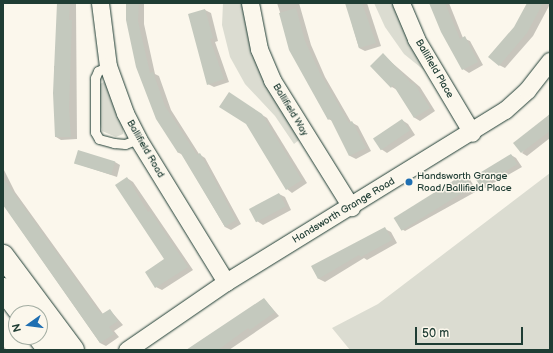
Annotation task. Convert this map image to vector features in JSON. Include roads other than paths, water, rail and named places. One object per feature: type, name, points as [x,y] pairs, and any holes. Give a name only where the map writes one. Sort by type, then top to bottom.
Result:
[{"type":"main road","points":[[3,256],[73,350]]},
{"type":"main road","points":[[3,289],[15,305]]},
{"type":"street","name":"Ballifield Road","points":[[100,3],[108,66],[124,113],[138,139],[226,282]]},
{"type":"street","name":"Ballifield Way","points":[[250,3],[260,49],[272,80],[351,207]]},
{"type":"street","name":"Ballifield Place","points":[[401,3],[416,40],[472,133]]},
{"type":"street","name":"Handsworth Grange Road","points":[[127,350],[226,282],[472,133],[505,110],[527,90],[550,61]]},
{"type":"lane","points":[[108,66],[98,71],[95,78],[95,132],[99,139],[114,144],[125,144],[138,139]]},
{"type":"place","name":"Handsworth Grange Road/Ballifield Place","points":[[409,182]]}]
